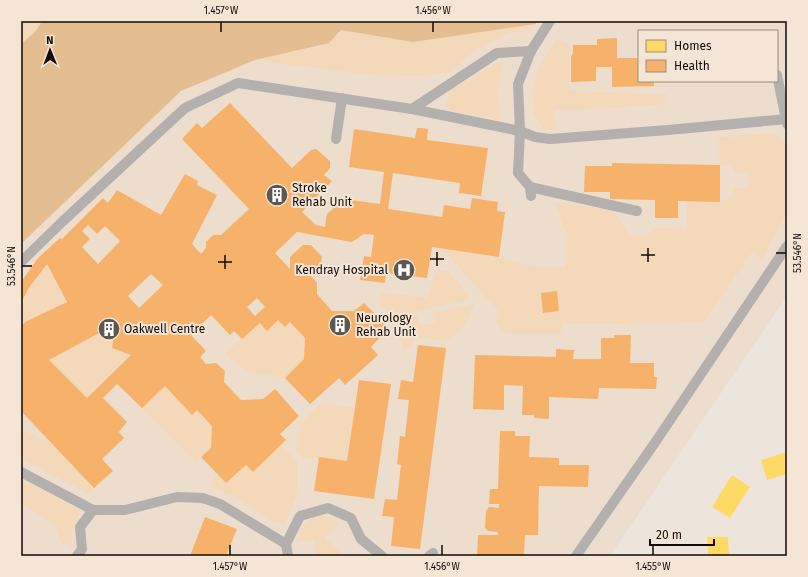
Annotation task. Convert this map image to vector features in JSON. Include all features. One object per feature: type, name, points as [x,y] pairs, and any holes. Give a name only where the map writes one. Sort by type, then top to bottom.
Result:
[{"type":"lane","points":[[550,21],[531,51],[518,84],[520,131],[518,173],[531,191],[637,211]]},
{"type":"lane","points":[[412,108],[497,53],[531,51]]},
{"type":"lane","points":[[21,262],[185,108],[238,84],[412,108],[520,131],[535,137],[550,139],[786,121],[778,80]]},
{"type":"lane","points":[[336,139],[342,98]]},
{"type":"lane","points":[[576,556],[654,444],[787,246]]},
{"type":"lane","points":[[21,472],[93,510],[125,510],[177,497],[203,498],[220,504],[286,544]]},
{"type":"lane","points":[[288,556],[286,544],[300,516],[328,508],[351,518],[361,539],[382,556]]},
{"type":"lane","points":[[77,556],[82,549],[80,527],[93,510]]},
{"type":"shaded area","points":[[21,21],[42,21],[35,32],[21,44]]},
{"type":"shaded area","points":[[42,21],[536,21],[536,24],[413,42],[341,30],[329,43],[255,60],[181,91],[21,244],[21,44],[35,32]]},
{"type":"shaded area","name":"Kendray Hospital","points":[[536,21],[787,21],[787,296],[610,556],[21,556],[21,244],[181,91],[255,60],[329,43],[536,24]]},
{"type":"shaded area","points":[[536,24],[531,30],[508,33],[475,50],[451,72],[424,76],[372,75],[263,61],[264,58],[341,30],[413,42]]},
{"type":"shaded area","points":[[556,39],[569,43],[569,91],[666,94],[665,104],[615,108],[554,110],[556,130],[543,130],[534,114],[532,89],[540,65]]},
{"type":"shaded area","points":[[503,60],[498,93],[501,120],[452,111],[446,105],[452,89]]},
{"type":"shaded area","points":[[774,133],[787,146],[787,213],[762,259],[752,252],[704,323],[562,324],[561,334],[505,333],[496,323],[499,312],[443,249],[499,257],[534,267],[566,267],[567,237],[555,202],[612,210],[630,235],[645,236],[658,228],[687,229],[687,201],[720,202],[733,196],[733,188],[749,188],[748,173],[734,173],[733,165],[720,165],[718,138]]},
{"type":"shaded area","points":[[47,264],[67,302],[25,322],[21,326],[21,303],[28,289]]},
{"type":"shaded area","points":[[446,270],[470,296],[465,300],[395,317],[379,303],[381,292],[427,298],[436,272]]},
{"type":"shaded area","points":[[474,304],[464,327],[449,341],[417,338],[409,347],[403,350],[398,321],[417,316],[419,325],[435,323],[432,313]]},
{"type":"shaded area","points":[[278,320],[285,327],[290,322],[305,338],[304,359],[285,378],[245,371],[225,353],[260,323],[267,330]]},
{"type":"shaded area","points":[[101,332],[114,335],[112,348],[131,355],[87,398],[49,360]]},
{"type":"shaded area","points":[[165,386],[192,414],[197,410],[212,426],[211,448],[195,461],[142,408]]},
{"type":"shaded area","points":[[322,403],[355,408],[347,461],[319,457],[304,459],[296,449],[300,424]]},
{"type":"shaded area","points":[[21,429],[43,440],[46,437],[94,488],[89,494],[21,459]]},
{"type":"shaded area","points":[[281,445],[297,462],[297,494],[285,524],[275,523],[238,497],[215,489],[210,483],[218,474],[227,483],[246,465],[253,472]]},
{"type":"shaded area","points":[[21,479],[59,498],[81,512],[72,529],[71,548],[60,541],[54,525],[21,503]]},
{"type":"shaded area","points":[[319,515],[334,518],[338,525],[325,538],[344,556],[315,556],[314,541],[296,541],[303,525]]},
{"type":"building: Homes","points":[[787,452],[787,474],[767,480],[761,460]]},
{"type":"building: Homes","points":[[732,475],[750,487],[730,518],[712,507]]},
{"type":"building: Homes","points":[[707,537],[728,537],[729,556],[708,556]]},
{"type":"building: Health","points":[[617,38],[617,58],[638,58],[638,82],[654,82],[654,86],[612,87],[612,67],[596,67],[596,81],[571,82],[571,57],[573,53],[573,45],[597,45],[597,39]]},
{"type":"building: Health","points":[[230,103],[292,168],[311,150],[316,149],[330,161],[330,168],[324,175],[332,181],[302,212],[316,225],[325,227],[327,214],[344,199],[380,204],[384,172],[349,167],[354,129],[415,138],[417,128],[422,128],[428,129],[427,140],[488,148],[481,196],[459,193],[460,183],[393,173],[388,209],[442,217],[444,205],[470,209],[472,198],[498,202],[497,211],[505,212],[499,257],[432,247],[427,278],[386,273],[385,283],[360,280],[364,256],[371,257],[374,235],[364,234],[352,242],[297,232],[275,253],[290,269],[290,257],[303,245],[311,245],[322,257],[320,266],[311,276],[317,283],[317,294],[332,311],[354,311],[364,303],[389,328],[371,347],[378,355],[345,385],[339,378],[310,404],[285,378],[304,359],[305,338],[290,322],[285,327],[278,320],[267,331],[260,323],[242,339],[234,331],[230,335],[211,315],[191,335],[206,351],[200,357],[206,364],[216,363],[225,371],[224,382],[241,400],[263,399],[275,389],[299,416],[280,434],[286,440],[253,472],[246,465],[226,483],[201,457],[211,448],[212,426],[197,410],[192,415],[165,386],[142,408],[117,384],[103,398],[127,422],[119,432],[124,438],[102,459],[113,471],[94,488],[21,411],[21,326],[25,322],[67,302],[47,264],[28,289],[21,303],[21,282],[38,258],[60,238],[62,239],[103,198],[108,203],[117,190],[161,215],[185,174],[198,181],[197,185],[217,195],[192,244],[201,254],[206,248],[206,242],[213,235],[221,235],[249,209],[182,139],[197,123],[202,128]],"holes":[[[88,225],[97,234],[105,226],[120,241],[98,264],[82,247],[90,239],[82,231]],[[151,274],[163,285],[139,308],[128,296]],[[257,298],[265,307],[255,316],[247,307]],[[101,332],[114,335],[112,348],[131,355],[87,398],[49,360]]]},
{"type":"building: Health","points":[[612,163],[720,165],[720,202],[678,201],[678,218],[655,218],[655,200],[610,199],[610,192],[584,192],[585,166],[612,166]]},
{"type":"building: Health","points":[[557,291],[559,311],[543,313],[541,293]]},
{"type":"building: Health","points":[[614,335],[631,335],[630,363],[654,363],[654,377],[657,377],[656,389],[599,388],[598,399],[549,397],[549,419],[534,418],[534,415],[522,415],[523,386],[504,385],[504,410],[473,409],[475,355],[556,357],[556,349],[574,350],[573,359],[601,359],[601,338],[614,338]]},
{"type":"building: Health","points":[[418,345],[446,348],[420,549],[391,546],[394,517],[382,516],[385,499],[397,500],[401,465],[397,464],[400,436],[405,437],[409,400],[398,399],[401,380],[413,382]]},
{"type":"building: Health","points":[[359,380],[391,384],[374,499],[314,491],[319,457],[347,461]]},
{"type":"building: Health","points":[[500,431],[515,431],[515,436],[530,436],[529,457],[559,458],[559,465],[589,465],[588,487],[539,486],[538,535],[525,535],[524,556],[477,556],[478,535],[498,535],[498,532],[488,531],[485,528],[486,511],[489,507],[499,508],[499,504],[489,504],[490,489],[498,489]]},
{"type":"building: Health","points":[[205,517],[237,529],[226,556],[190,556]]},
{"type":"place","name":"Stroke Rehab Unit","points":[[277,195]]},
{"type":"place","name":"Kendray Hospital","points":[[404,270]]},
{"type":"place","name":"Neurology Rehab Unit","points":[[340,325]]},
{"type":"place","name":"Oakwell Centre","points":[[109,329]]}]
